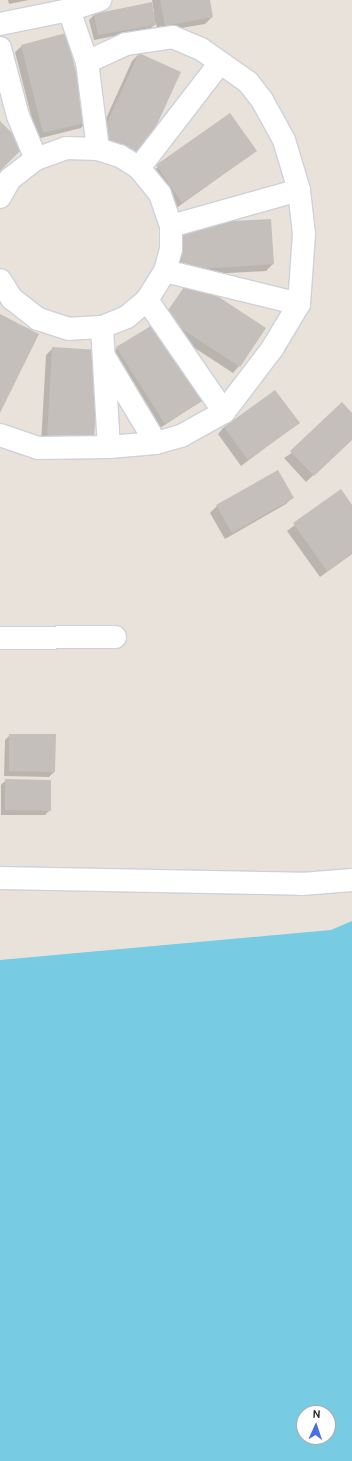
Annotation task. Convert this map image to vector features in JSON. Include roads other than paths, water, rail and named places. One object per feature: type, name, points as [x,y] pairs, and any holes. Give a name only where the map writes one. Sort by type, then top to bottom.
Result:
[{"type":"street","points":[[0,24],[69,10],[99,0]]},
{"type":"street","points":[[69,10],[87,62],[98,149]]},
{"type":"street","points":[[0,435],[38,448],[110,447],[156,443],[181,436],[224,412],[272,349],[299,304],[304,234],[299,190],[284,140],[270,112],[248,82],[219,64],[201,49],[173,37],[126,44],[87,62]]},
{"type":"street","points":[[0,48],[18,116],[36,159]]},
{"type":"street","points":[[139,168],[219,64]]},
{"type":"street","points":[[0,89],[18,116]]},
{"type":"street","points":[[0,196],[10,179],[36,159],[66,148],[98,149],[120,156],[139,168],[160,194],[171,226],[171,249],[165,271],[147,300],[127,317],[102,327],[69,329],[38,319],[12,299],[0,280]]},
{"type":"street","points":[[171,226],[299,190]]},
{"type":"street","points":[[165,271],[299,304]]},
{"type":"street","points":[[147,300],[224,412]]},
{"type":"street","points":[[102,327],[110,447]]},
{"type":"street","points":[[103,356],[156,443]]},
{"type":"street","points":[[0,638],[115,637]]},
{"type":"street","points":[[0,878],[302,884],[352,880]]},
{"type":"water","points":[[352,921],[352,1461],[0,1461],[0,960],[331,930]]}]
